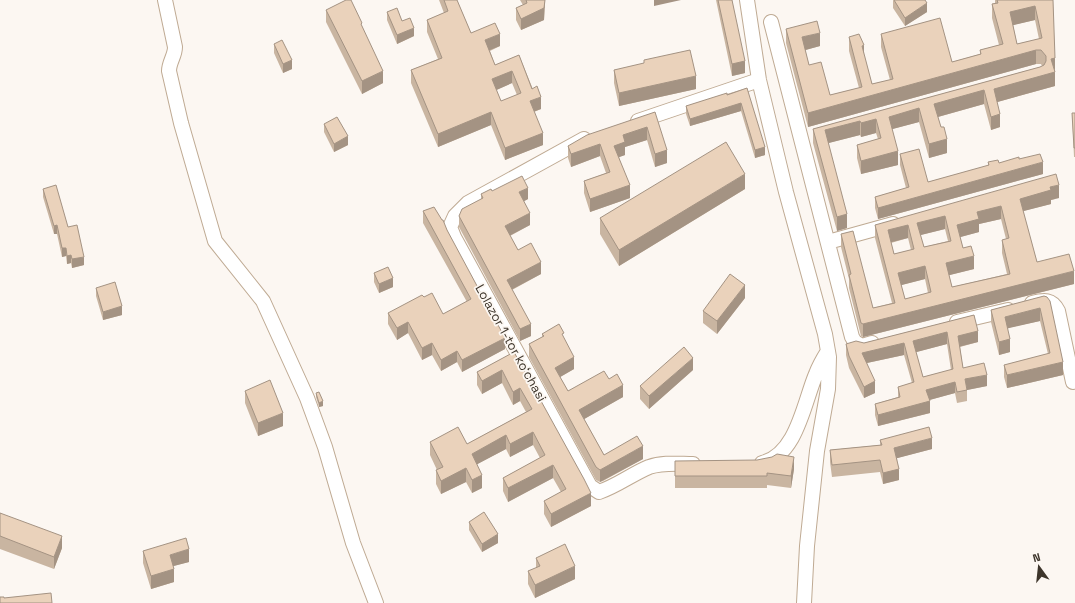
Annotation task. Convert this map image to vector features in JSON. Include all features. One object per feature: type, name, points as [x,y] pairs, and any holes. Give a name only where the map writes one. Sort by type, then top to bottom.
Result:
[{"type":"street","points":[[166,0],[175,47],[175,54],[169,62],[169,71],[181,123],[215,241],[263,301],[307,398],[325,447],[353,543],[376,603]]},
{"type":"street","points":[[747,0],[759,80],[786,192],[825,334],[828,351],[828,389],[817,451],[807,546],[804,603]]},
{"type":"street","points":[[771,22],[802,137],[852,337],[855,342],[862,346],[885,340]]},
{"type":"street","points":[[628,125],[759,80]]},
{"type":"street","points":[[802,137],[817,133]]},
{"type":"street","name":"Lolazor 1-tor ko‘chasi","points":[[598,135],[577,143],[522,175],[468,203],[455,216],[450,227],[590,486],[599,492],[610,488],[650,467],[661,464],[703,464]]},
{"type":"street","points":[[828,242],[905,220]]},
{"type":"street","points":[[946,325],[1044,300],[1050,302],[1055,305],[1058,311],[1073,382]]},
{"type":"street","points":[[750,464],[770,461],[785,448],[801,420],[815,375],[828,351]]},
{"type":"building","points":[[346,0],[351,0],[383,71],[362,81],[326,10]]},
{"type":"building","points":[[444,0],[457,0],[471,33],[495,23],[500,34],[485,40],[495,65],[519,55],[532,89],[537,86],[541,97],[530,101],[543,133],[505,148],[491,112],[438,134],[411,70],[442,58],[427,20],[448,11]],"holes":[[[512,71],[521,93],[501,101],[492,79]]]},
{"type":"building","points":[[526,0],[545,0],[544,8],[521,19],[516,8],[527,3]]},
{"type":"building","points":[[718,0],[732,0],[745,61],[732,64]]},
{"type":"building","points":[[894,0],[925,0],[927,3],[905,18]]},
{"type":"building","points":[[997,0],[1053,0],[1055,58],[1051,59],[1055,72],[994,89],[1000,114],[991,117],[984,90],[934,104],[941,127],[944,127],[947,139],[929,144],[919,108],[889,117],[898,151],[861,161],[857,145],[881,138],[876,119],[861,123],[860,121],[825,130],[847,214],[837,217],[813,129],[1040,67],[1044,65],[1046,56],[1041,50],[1036,50],[808,113],[786,29],[817,21],[820,33],[802,37],[809,65],[821,62],[830,95],[862,87],[849,37],[859,34],[864,45],[862,46],[872,84],[893,79],[881,34],[940,18],[952,62],[981,54],[980,50],[1003,44],[992,4],[998,3]],"holes":[[[1035,6],[1042,38],[1017,44],[1010,12]]]},
{"type":"building","points":[[397,8],[402,21],[410,18],[414,28],[397,35],[387,12]]},
{"type":"building","points":[[282,40],[292,60],[283,64],[274,44]]},
{"type":"building","points":[[690,50],[696,76],[619,93],[614,70],[644,63],[644,60]]},
{"type":"building","points":[[747,88],[765,147],[755,150],[741,103],[690,119],[686,106]]},
{"type":"building","points":[[655,112],[667,150],[655,154],[647,127],[623,135],[625,142],[614,146],[630,185],[590,199],[584,181],[610,172],[600,144],[571,154],[568,146],[587,135]]},
{"type":"building","points":[[1072,113],[1075,113],[1075,148],[1074,148]]},
{"type":"building","points":[[337,117],[348,136],[334,144],[324,124]]},
{"type":"building","points":[[726,142],[745,174],[619,250],[600,218]]},
{"type":"building","points":[[919,149],[928,182],[989,165],[988,162],[998,160],[999,163],[1019,157],[1019,159],[1040,154],[1043,162],[878,208],[875,197],[909,187],[900,154]]},
{"type":"building","points":[[1056,174],[1059,185],[1050,187],[1051,190],[1020,199],[1037,262],[1069,254],[1074,271],[863,324],[861,323],[849,275],[851,274],[841,234],[853,231],[873,308],[895,303],[875,225]],"holes":[[[1001,206],[1009,238],[1002,240],[1010,274],[952,287],[946,263],[974,256],[971,246],[963,248],[957,225],[979,219],[977,212]],[[945,216],[951,241],[924,247],[917,223]],[[908,225],[914,249],[894,254],[888,230]],[[925,266],[931,292],[905,299],[898,273]]]},
{"type":"building","points":[[522,176],[528,188],[519,192],[530,213],[505,226],[518,250],[531,243],[541,262],[507,280],[531,324],[520,329],[459,216],[462,209],[483,198],[481,194],[491,189],[492,191]]},
{"type":"building","points":[[56,185],[68,227],[77,225],[84,257],[72,259],[71,255],[67,256],[66,248],[62,248],[57,225],[54,226],[43,189]]},
{"type":"building","points":[[434,207],[443,220],[505,338],[462,360],[457,351],[441,360],[432,343],[422,348],[408,322],[397,328],[388,313],[422,295],[424,297],[432,293],[443,314],[471,299],[423,211]]},
{"type":"building","points":[[388,267],[393,278],[379,284],[374,273]]},
{"type":"building","points":[[730,274],[745,285],[717,321],[703,311]]},
{"type":"building","points":[[115,282],[122,306],[103,312],[96,288]]},
{"type":"building","points":[[1044,296],[1050,301],[1063,362],[1007,375],[1004,365],[1050,353],[1040,308],[1005,317],[1010,339],[999,342],[991,310]]},
{"type":"building","points":[[974,315],[978,331],[958,336],[963,368],[984,363],[987,375],[965,379],[967,390],[957,392],[955,382],[926,390],[930,401],[878,415],[875,404],[900,397],[898,387],[914,382],[904,343],[862,353],[875,381],[864,387],[849,356],[846,344],[856,341],[864,343]],"holes":[[[947,332],[953,369],[923,377],[913,341]]]},
{"type":"building","points":[[559,324],[564,333],[562,334],[574,357],[555,368],[568,391],[604,371],[609,379],[617,374],[623,385],[579,410],[604,455],[637,436],[643,446],[600,470],[596,467],[529,344],[544,336],[542,334]]},
{"type":"building","points":[[684,347],[693,358],[649,396],[640,386]]},
{"type":"building","points":[[514,352],[591,493],[551,514],[544,501],[566,489],[553,465],[508,488],[503,478],[545,455],[533,432],[510,444],[506,435],[472,454],[482,475],[472,480],[466,468],[441,481],[436,470],[443,467],[430,442],[458,427],[467,444],[532,409],[520,388],[513,392],[502,370],[482,381],[477,372]]},
{"type":"building","points":[[270,380],[283,413],[258,423],[245,391]]},
{"type":"building","points":[[319,392],[323,401],[319,403],[316,393]]},
{"type":"building","points":[[929,427],[932,438],[894,448],[899,469],[883,473],[880,460],[832,465],[830,450],[882,445],[880,440]]},
{"type":"building","points":[[777,454],[794,457],[791,476],[767,473],[767,476],[675,476],[675,461],[757,460],[772,457]]},
{"type":"building","points":[[484,512],[498,534],[482,544],[469,522]]},
{"type":"building","points":[[0,513],[62,536],[54,557],[0,536]]},
{"type":"building","points":[[186,538],[189,549],[170,555],[174,569],[151,576],[143,551]]},
{"type":"building","points":[[565,544],[575,566],[535,585],[528,571],[540,566],[536,558]]},
{"type":"building","points":[[51,593],[52,603],[0,603],[0,597],[4,598]]}]
